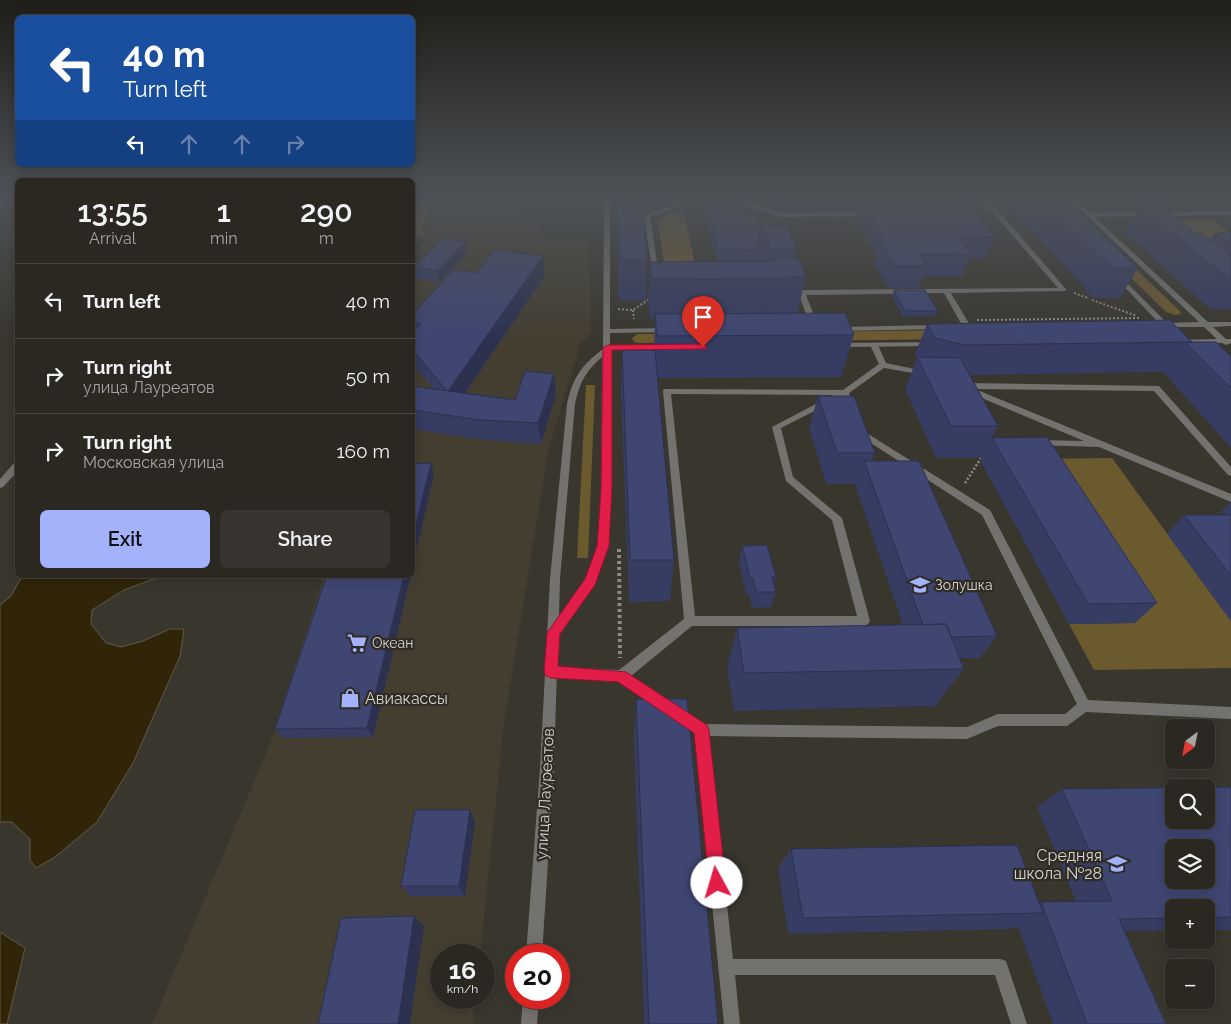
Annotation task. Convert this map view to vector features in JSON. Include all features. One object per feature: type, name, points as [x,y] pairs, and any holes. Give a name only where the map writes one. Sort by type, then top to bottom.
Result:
[{"type":"street","points":[[553,633],[590,581],[603,546],[606,490],[607,245]]},
{"type":"street","points":[[652,245],[658,294]]},
{"type":"street","points":[[782,293],[1064,290],[1025,245]]},
{"type":"street","points":[[1122,245],[1207,325],[1228,341],[1231,348]]},
{"type":"street","points":[[1110,270],[1189,349]]},
{"type":"street","points":[[946,291],[967,327]]},
{"type":"street","points":[[801,292],[815,329]]},
{"type":"street","points":[[1151,325],[1231,324]]},
{"type":"street","points":[[805,329],[946,327]]},
{"type":"street","points":[[956,327],[978,327]]},
{"type":"street","points":[[608,331],[677,330]]},
{"type":"street","points":[[1167,342],[1228,341]]},
{"type":"street","points":[[834,345],[943,344]]},
{"type":"street","points":[[874,345],[883,366]]},
{"type":"street","points":[[608,348],[677,347]]},
{"type":"street","name":"улица Лауреатов","points":[[535,944],[547,768],[556,569],[571,404],[576,381],[585,368],[608,348]]},
{"type":"street","points":[[621,676],[690,621],[864,620],[837,518],[789,479],[776,427],[845,392],[883,366],[930,374]]},
{"type":"street","points":[[957,384],[970,402]]},
{"type":"street","points":[[957,384],[1231,498]]},
{"type":"street","points":[[957,384],[1156,388],[1231,473]]},
{"type":"street","points":[[690,621],[667,391],[845,392]]},
{"type":"street","points":[[845,392],[859,431],[986,513],[1084,706]]},
{"type":"street","points":[[1029,443],[1103,444]]},
{"type":"street","points":[[0,485],[15,468]]},
{"type":"street","points":[[551,672],[621,676],[701,730],[966,733],[998,720],[1067,720],[1084,706],[1231,713]]},
{"type":"street","points":[[701,730],[732,1024]]},
{"type":"street","points":[[726,967],[1000,967],[1019,1024]]},
{"type":"street","points":[[530,1024],[531,1009]]},
{"type":"path","points":[[635,323],[633,310],[658,294]]},
{"type":"path","points":[[1081,296],[1088,298]]},
{"type":"path","points":[[1092,300],[1144,318],[1138,311]]},
{"type":"path","points":[[957,494],[987,450]]},
{"type":"shaded area","points":[[422,245],[588,245],[591,332],[580,345],[549,448],[504,722],[481,944],[430,944],[430,1009],[475,1009],[473,1024],[152,1024],[270,744],[323,578],[415,578],[415,270]]},
{"type":"shaded area","points":[[661,245],[691,245],[700,288],[666,277]]},
{"type":"shaded area","points":[[1098,245],[1110,245],[1181,314],[1176,315],[1166,312]]},
{"type":"shaded area","points":[[952,330],[958,339],[639,343],[634,342],[632,338],[638,334]]},
{"type":"shaded area","points":[[586,385],[595,385],[588,558],[577,558]]},
{"type":"shaded area","points":[[1112,458],[1231,621],[1231,668],[1094,670],[1069,624],[1135,623],[1034,459]]},
{"type":"shaded area","points":[[21,578],[156,578],[124,590],[92,610],[91,624],[106,643],[121,647],[143,641],[170,629],[184,629],[180,656],[133,763],[97,822],[55,857],[36,868],[30,860],[30,839],[12,822],[0,822],[0,605],[10,597]]},
{"type":"shaded area","points":[[0,932],[25,948],[7,1024],[0,1024]]},
{"type":"building","points":[[436,245],[462,245],[437,271],[415,266]]},
{"type":"building","points":[[619,245],[646,245],[647,260],[620,260]]},
{"type":"building","points":[[718,245],[758,245],[757,249],[719,250]]},
{"type":"building","points":[[769,245],[795,245],[796,248],[771,249]]},
{"type":"building","points":[[883,245],[964,245],[971,254],[920,255],[927,266],[895,266]]},
{"type":"building","points":[[1088,245],[1113,245],[1138,268],[1111,268]]},
{"type":"building","points":[[1187,245],[1218,245],[1231,255],[1231,281]]},
{"type":"building","points":[[495,250],[543,256],[448,391],[515,400],[525,371],[554,374],[538,423],[480,420],[415,410],[415,386],[447,391],[415,353],[415,330],[421,324],[415,323],[415,312],[453,270],[476,273]]},
{"type":"building","points":[[774,258],[798,258],[806,276],[791,278],[651,279],[650,262],[775,261]]},
{"type":"building","points":[[894,290],[925,290],[938,311],[905,311]]},
{"type":"building","points":[[845,313],[854,335],[657,336],[655,314]]},
{"type":"building","points":[[1170,320],[1192,342],[1216,342],[1231,356],[1231,388],[1185,342],[965,345],[935,338],[927,324]]},
{"type":"building","points":[[622,350],[655,350],[674,560],[630,560]]},
{"type":"building","points":[[917,357],[960,358],[998,426],[951,426]]},
{"type":"building","points":[[818,396],[854,396],[875,453],[837,453]]},
{"type":"building","points":[[1047,437],[1157,603],[1088,604],[992,438]]},
{"type":"building","points":[[864,461],[919,461],[997,636],[951,637],[946,624],[923,625]]},
{"type":"building","points":[[431,463],[415,529],[415,464]]},
{"type":"building","points":[[1184,515],[1231,515],[1231,576]]},
{"type":"building","points":[[767,545],[776,577],[772,577],[776,592],[756,592],[753,578],[750,578],[742,546]]},
{"type":"building","points":[[326,578],[403,578],[367,728],[275,729]]},
{"type":"building","points":[[946,624],[964,669],[744,673],[737,628]]},
{"type":"building","points":[[636,699],[687,699],[718,1024],[649,1024]]},
{"type":"building","points":[[1215,787],[1231,787],[1231,917],[1215,918],[1215,899],[1165,899],[1165,918],[1119,919],[1166,1024],[1087,1024],[1041,902],[1112,901],[1062,789],[1165,788],[1165,829],[1215,829]]},
{"type":"building","points":[[415,810],[470,810],[459,886],[401,886]]},
{"type":"building","points":[[1017,845],[1043,913],[803,918],[791,849]]},
{"type":"building","points":[[414,916],[398,1024],[318,1024],[341,918]]},
{"type":"place","name":"Золушка","points":[[920,585]]},
{"type":"place","name":"Океан","points":[[357,643]]},
{"type":"place","name":"Авиакассы","points":[[350,698]]},
{"type":"place","name":"Средняя школа №28","points":[[1117,864]]},
{"type":"route","points":[[703,347],[608,348],[606,490],[603,546],[590,581],[553,633],[551,672],[621,676],[701,730],[717,883]]}]
